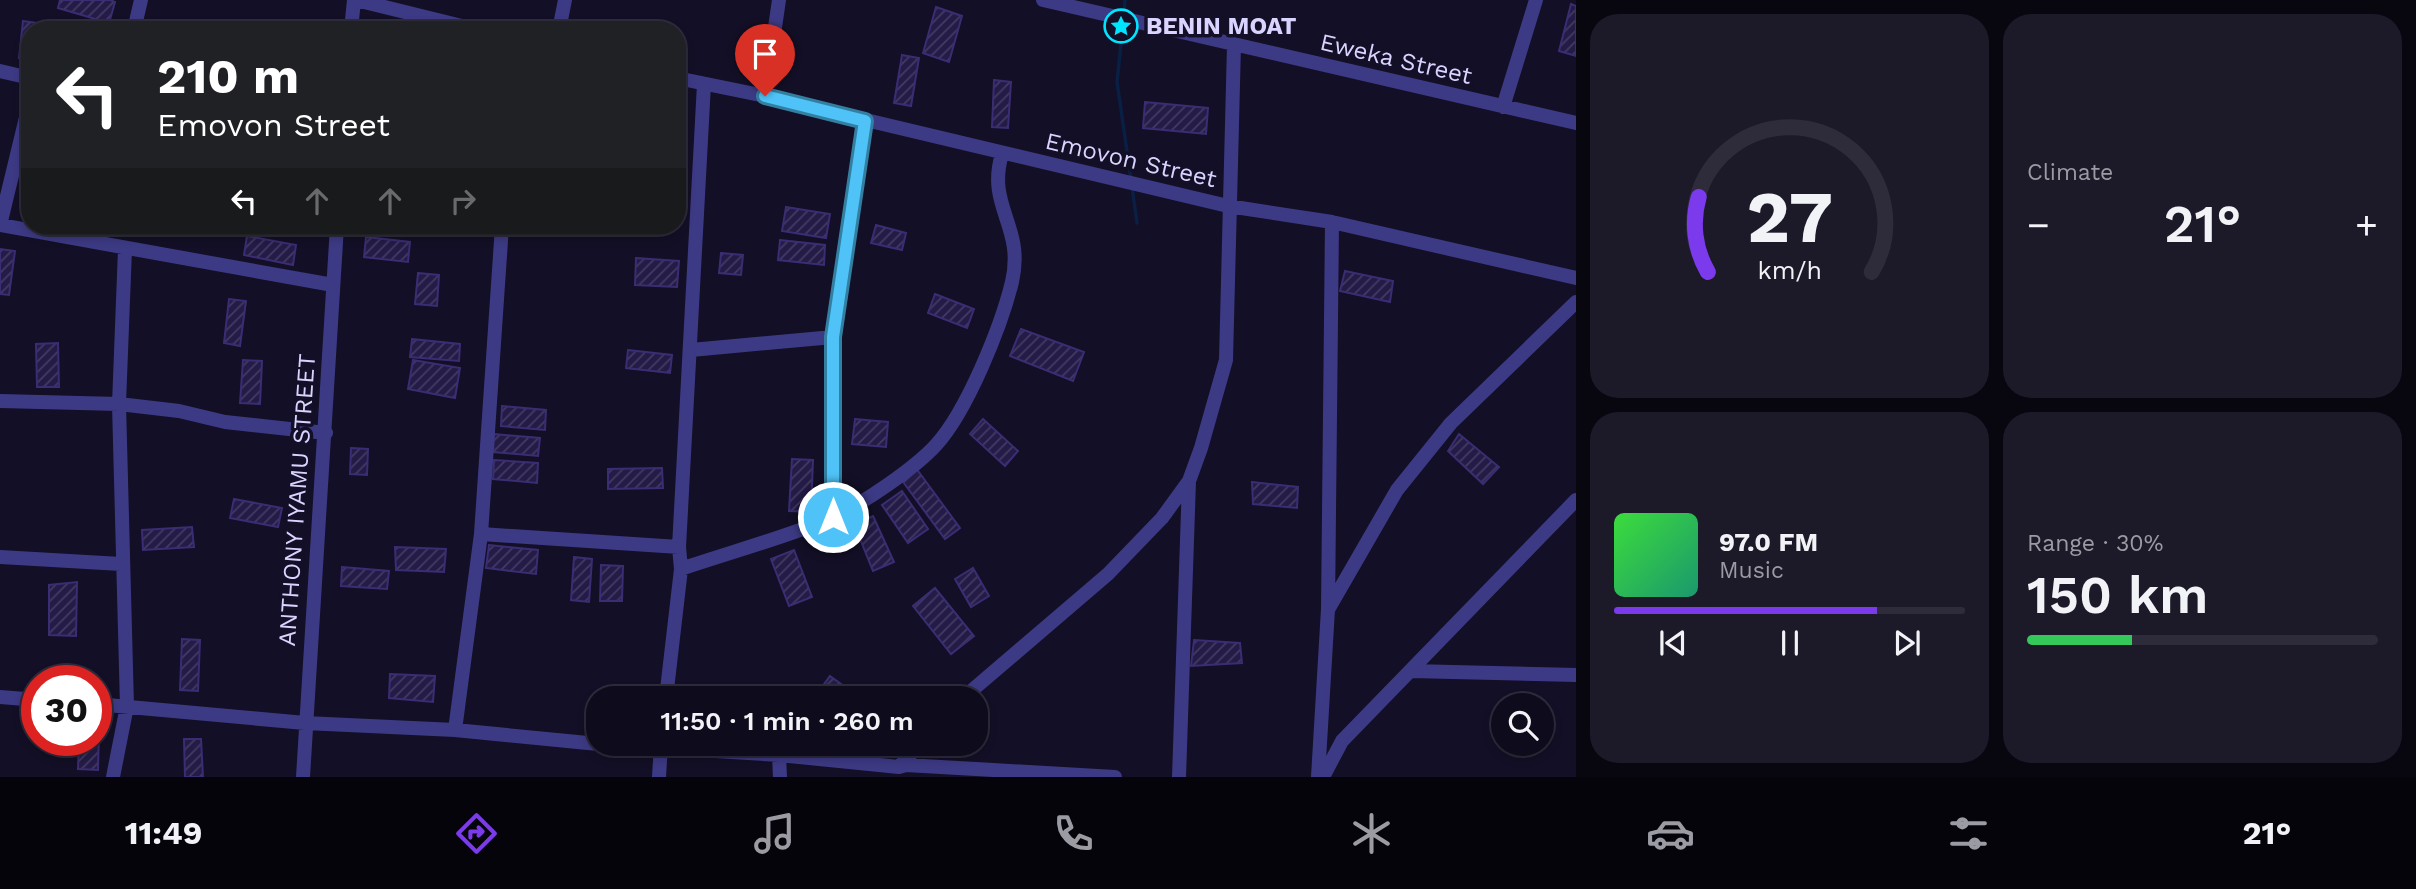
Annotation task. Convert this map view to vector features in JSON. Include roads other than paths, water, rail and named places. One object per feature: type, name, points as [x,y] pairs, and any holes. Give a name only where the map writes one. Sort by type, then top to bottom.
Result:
[{"type":"street","points":[[136,21],[141,0]]},
{"type":"street","points":[[352,21],[355,0],[441,21]]},
{"type":"street","points":[[561,21],[565,0]]},
{"type":"street","points":[[765,96],[779,0]]},
{"type":"street","name":"Eweka Street","points":[[1043,0],[1576,123]]},
{"type":"street","points":[[1503,107],[1536,0]]},
{"type":"street","points":[[977,686],[1108,574],[1162,518],[1189,481],[1202,448],[1226,360],[1234,45]]},
{"type":"street","points":[[0,71],[21,76]]},
{"type":"street","name":"Emovon Street","points":[[686,80],[765,96],[1228,206],[1332,222],[1576,278]]},
{"type":"street","points":[[667,686],[681,569],[679,547],[704,85]]},
{"type":"street","points":[[833,517],[833,337],[865,121]]},
{"type":"street","points":[[21,138],[0,225],[21,229]]},
{"type":"street","points":[[681,569],[833,517],[879,491],[936,444],[974,385],[1012,282],[1016,247],[996,183],[1002,154]]},
{"type":"street","points":[[1320,777],[1328,609],[1332,222]]},
{"type":"street","points":[[52,235],[333,285]]},
{"type":"street","name":"ANTHONY IYAMU STREET","points":[[303,777],[304,723],[326,433],[336,235]]},
{"type":"street","points":[[455,730],[481,534],[501,235]]},
{"type":"street","points":[[113,777],[127,706],[121,564],[120,404],[125,249]]},
{"type":"street","points":[[1328,609],[1397,490],[1451,423],[1576,302]]},
{"type":"street","points":[[691,350],[833,337]]},
{"type":"street","points":[[0,401],[120,404],[179,411],[225,422],[326,433]]},
{"type":"street","points":[[1179,777],[1189,481]]},
{"type":"street","points":[[1320,777],[1342,741],[1576,500]]},
{"type":"street","points":[[481,534],[679,547]]},
{"type":"street","points":[[0,557],[121,564]]},
{"type":"street","points":[[1411,671],[1576,676]]},
{"type":"street","points":[[0,697],[21,699]]},
{"type":"street","points":[[112,705],[304,723],[455,730],[586,743]]},
{"type":"street","points":[[659,777],[660,756]]},
{"type":"street","points":[[779,756],[780,777]]},
{"type":"street","points":[[788,756],[941,772],[1115,777]]},
{"type":"street","points":[[899,768],[910,756]]},
{"type":"waterway","points":[[1124,16],[1125,0]]},
{"type":"waterway","points":[[1123,24],[1117,82],[1131,179]]},
{"type":"waterway","points":[[1132,187],[1137,223]]},
{"type":"place","name":"BENIN MOAT","points":[[1121,26]]}]
